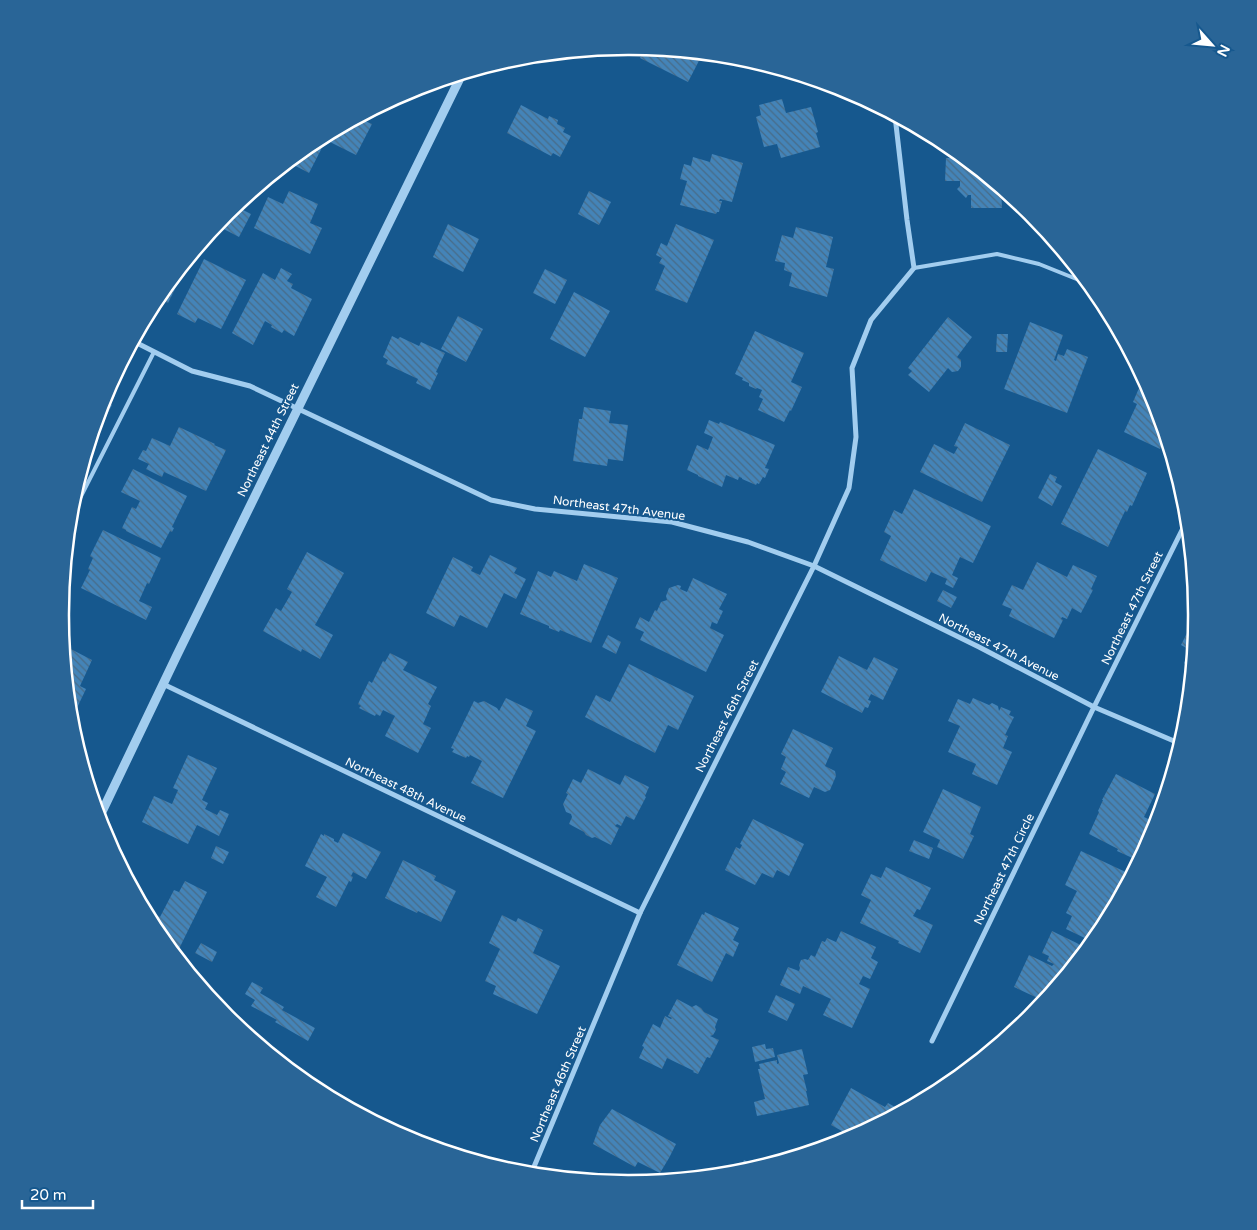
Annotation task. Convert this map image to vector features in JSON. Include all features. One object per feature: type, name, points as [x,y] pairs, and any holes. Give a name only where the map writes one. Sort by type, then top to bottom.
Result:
[{"type":"street","name":"Northeast 44th Street","points":[[103,808],[458,82]]},
{"type":"street","points":[[896,123],[914,268]]},
{"type":"street","name":"Northeast 46th Street","points":[[534,1167],[640,913],[814,566],[849,488],[856,437],[852,368],[871,320],[914,268]]},
{"type":"street","name":"Northeast 47th Avenue","points":[[139,345],[192,371],[250,386],[491,500],[535,509],[672,522],[748,542],[814,566],[979,647],[1094,707],[1174,741]]},
{"type":"street","name":"Northeast 47th Street","points":[[1094,707],[1182,530]]},
{"type":"street","name":"Northeast 48th Avenue","points":[[163,684],[640,913]]},
{"type":"street","name":"Northeast 47th Circle","points":[[932,1040],[1094,707]]},
{"type":"lane","points":[[914,268],[997,254],[1039,264],[1076,279]]},
{"type":"lane","points":[[82,495],[154,352]]},
{"type":"building","points":[[641,55],[665,56],[700,60],[688,82],[640,58]]},
{"type":"building","points":[[782,99],[786,113],[811,107],[820,147],[781,158],[777,144],[764,147],[756,117],[761,115],[759,105]]},
{"type":"building","points":[[521,105],[548,119],[549,116],[558,120],[557,124],[565,128],[563,132],[571,136],[560,157],[553,153],[551,156],[507,133]]},
{"type":"building","points":[[365,121],[372,124],[356,155],[329,142]]},
{"type":"building","points":[[323,145],[309,173],[295,166]]},
{"type":"building","points":[[712,154],[743,163],[732,202],[720,199],[719,201],[722,201],[719,212],[716,214],[680,205],[687,181],[680,179],[684,164],[691,166],[693,157],[710,162]]},
{"type":"building","points":[[946,158],[952,158],[998,194],[1001,197],[1002,208],[971,208],[971,195],[968,195],[966,198],[957,189],[960,186],[960,181],[945,181]]},
{"type":"building","points":[[289,191],[318,204],[310,223],[322,228],[310,254],[254,228],[268,197],[283,204]]},
{"type":"building","points":[[589,191],[611,202],[599,225],[578,214]]},
{"type":"building","points":[[243,210],[251,214],[239,237],[223,229]]},
{"type":"building","points":[[448,224],[479,239],[463,272],[433,257]]},
{"type":"building","points":[[676,224],[714,240],[687,303],[655,290],[665,266],[659,263],[662,258],[656,255],[661,243],[667,246]]},
{"type":"building","points":[[796,227],[833,237],[826,267],[834,269],[827,297],[789,286],[792,273],[784,270],[785,263],[775,261],[782,235],[793,238]]},
{"type":"building","points":[[204,259],[246,280],[221,329],[198,318],[195,323],[177,314]]},
{"type":"building","points":[[281,268],[292,274],[287,281],[293,284],[291,288],[312,299],[294,336],[284,330],[282,333],[265,321],[253,345],[232,333],[263,273],[275,280]]},
{"type":"building","points":[[545,269],[567,280],[555,304],[533,293]]},
{"type":"building","points":[[179,282],[168,303],[165,302]]},
{"type":"building","points":[[574,292],[610,311],[585,357],[550,339]]},
{"type":"building","points":[[458,316],[483,329],[466,362],[441,349]]},
{"type":"building","points":[[948,317],[972,337],[957,357],[961,360],[961,367],[958,371],[952,372],[948,368],[929,392],[908,375],[912,371],[908,368]]},
{"type":"building","points":[[1030,322],[1063,335],[1054,360],[1056,361],[1058,354],[1064,356],[1067,349],[1088,357],[1067,413],[1004,389]]},
{"type":"building","points":[[755,331],[804,353],[791,382],[802,387],[784,422],[758,410],[763,399],[759,397],[762,390],[749,386],[749,383],[735,374]]},
{"type":"building","points":[[997,334],[1008,334],[1007,352],[996,352]]},
{"type":"building","points":[[392,336],[398,339],[400,337],[419,346],[421,342],[445,353],[430,390],[416,383],[418,379],[386,364],[388,360],[383,357]]},
{"type":"building","points":[[1139,388],[1159,435],[1162,445],[1160,449],[1124,432],[1137,404],[1133,402]]},
{"type":"building","points":[[114,394],[112,405],[102,424]]},
{"type":"building","points":[[584,407],[611,411],[609,423],[628,425],[623,461],[608,459],[607,466],[573,461],[579,419],[582,419]]},
{"type":"building","points":[[709,420],[719,424],[720,422],[775,445],[765,468],[769,469],[765,478],[763,477],[759,484],[757,483],[756,485],[739,477],[738,480],[726,475],[722,487],[687,470],[697,445],[708,450],[713,437],[704,433]]},
{"type":"building","points":[[965,423],[1010,445],[982,502],[920,472],[934,444],[954,454],[958,447],[954,446]]},
{"type":"building","points":[[179,427],[226,450],[206,491],[164,472],[162,477],[146,469],[149,464],[138,459],[143,450],[146,451],[152,438],[170,446]]},
{"type":"building","points":[[1098,449],[1147,473],[1132,506],[1130,505],[1127,512],[1125,511],[1108,547],[1061,524]]},
{"type":"building","points":[[133,469],[187,496],[172,527],[174,528],[172,532],[170,531],[161,548],[122,528],[132,507],[136,509],[140,501],[121,492]]},
{"type":"building","points":[[1050,474],[1057,477],[1055,482],[1062,486],[1052,506],[1038,498]]},
{"type":"building","points":[[914,489],[991,526],[973,563],[960,557],[952,575],[958,578],[953,588],[945,584],[947,579],[931,572],[926,582],[880,560],[891,536],[884,532],[894,510],[902,514]]},
{"type":"building","points":[[103,530],[161,558],[139,601],[152,607],[146,620],[81,588],[90,570],[88,569],[93,558],[90,556]]},
{"type":"building","points":[[307,552],[344,573],[315,625],[333,635],[320,659],[302,649],[301,652],[263,631],[276,608],[281,611],[292,592],[287,589]]},
{"type":"building","points":[[490,555],[517,568],[514,573],[526,579],[516,599],[504,593],[487,628],[460,615],[454,627],[426,613],[453,557],[473,567],[471,571],[480,575]]},
{"type":"building","points":[[1037,562],[1067,577],[1073,565],[1097,576],[1091,589],[1093,590],[1081,613],[1072,608],[1067,619],[1062,617],[1061,619],[1063,620],[1054,638],[1009,616],[1012,609],[1002,605],[1012,585],[1023,590]]},
{"type":"building","points":[[584,564],[618,578],[591,643],[560,630],[559,632],[549,628],[549,626],[520,614],[538,571],[551,577],[554,571],[577,581]]},
{"type":"building","points":[[693,578],[727,594],[719,609],[723,611],[717,624],[712,622],[710,628],[724,635],[706,672],[640,640],[644,632],[635,628],[640,617],[649,622],[661,602],[667,600],[666,596],[669,588],[678,585],[681,586],[680,589],[687,592]]},
{"type":"building","points":[[943,590],[957,597],[951,608],[937,601]]},
{"type":"building","points":[[1188,632],[1187,648],[1181,645]]},
{"type":"building","points":[[608,635],[621,642],[616,654],[602,647]]},
{"type":"building","points":[[70,648],[92,660],[80,686],[86,689],[76,709]]},
{"type":"building","points":[[390,653],[408,662],[403,670],[437,687],[428,704],[431,706],[423,724],[431,728],[418,753],[385,736],[395,716],[383,710],[380,716],[376,714],[375,716],[359,708],[361,706],[358,704],[369,681],[372,683],[383,661],[385,662]]},
{"type":"building","points":[[839,656],[867,670],[874,657],[898,669],[883,700],[871,694],[868,700],[871,701],[868,708],[865,707],[862,713],[821,692]]},
{"type":"building","points":[[629,664],[694,696],[678,730],[668,725],[655,753],[585,717],[596,695],[610,702]]},
{"type":"building","points":[[506,698],[533,711],[526,726],[536,731],[503,798],[471,783],[482,761],[470,755],[466,758],[452,752],[454,749],[451,748],[474,701],[478,703],[484,701],[499,711]]},
{"type":"building","points":[[973,698],[989,705],[992,703],[998,706],[999,711],[1001,707],[1011,711],[1009,715],[1014,717],[1005,735],[1008,736],[1003,748],[1012,752],[997,785],[972,774],[976,764],[948,752],[960,726],[948,721],[958,699],[970,704]]},
{"type":"building","points":[[793,729],[833,748],[825,766],[835,771],[836,776],[830,790],[825,792],[814,787],[809,798],[780,784],[786,772],[781,769],[786,757],[781,754]]},
{"type":"building","points":[[188,755],[217,768],[202,800],[208,803],[205,809],[217,815],[220,810],[229,814],[219,836],[197,825],[188,844],[142,822],[154,796],[172,804],[178,790],[173,788]]},
{"type":"building","points":[[588,769],[620,785],[625,775],[649,787],[634,820],[626,816],[621,826],[617,824],[615,826],[619,828],[611,845],[586,835],[569,824],[572,817],[571,814],[566,812],[563,804],[568,794],[566,793],[573,779],[581,783]]},
{"type":"building","points":[[1116,774],[1155,794],[1144,817],[1150,820],[1133,858],[1089,834],[1102,800]]},
{"type":"building","points":[[943,789],[981,807],[970,834],[974,836],[963,859],[937,847],[940,840],[923,832]]},
{"type":"building","points":[[753,819],[804,844],[789,876],[777,870],[773,878],[762,873],[755,885],[725,870],[736,847],[740,849],[742,845],[740,844]]},
{"type":"building","points":[[343,833],[381,852],[366,879],[353,872],[351,882],[349,881],[336,907],[316,897],[327,877],[305,866],[321,834],[334,839],[338,843]]},
{"type":"building","points":[[914,840],[933,848],[929,859],[909,851]]},
{"type":"building","points":[[216,846],[229,852],[223,864],[211,858]]},
{"type":"building","points":[[1081,851],[1126,872],[1085,938],[1066,929],[1072,916],[1066,913],[1077,891],[1065,885]]},
{"type":"building","points":[[403,860],[436,876],[434,880],[456,891],[441,922],[385,898]]},
{"type":"building","points":[[886,867],[931,888],[920,910],[917,909],[913,916],[933,925],[920,953],[860,923],[871,900],[861,895],[871,874],[881,878]]},
{"type":"building","points":[[185,881],[207,892],[179,949],[156,915],[160,917],[174,890],[179,892]]},
{"type":"building","points":[[705,912],[739,928],[733,940],[739,943],[733,957],[726,953],[712,982],[677,965],[702,914],[704,915]]},
{"type":"building","points":[[502,915],[516,922],[518,918],[543,930],[533,953],[560,966],[537,1014],[493,994],[496,986],[485,981],[500,949],[489,943]]},
{"type":"building","points":[[841,931],[876,947],[871,958],[878,962],[870,979],[863,976],[859,984],[870,989],[852,1028],[823,1015],[831,999],[803,986],[800,994],[780,985],[788,967],[799,971],[801,960],[808,960],[811,955],[815,957],[822,941],[825,942],[827,938],[836,942]]},
{"type":"building","points":[[1052,931],[1081,945],[1037,998],[1014,987],[1029,955],[1052,966],[1054,964],[1047,961],[1049,956],[1042,953]]},
{"type":"building","points":[[201,943],[217,952],[212,962],[195,953]]},
{"type":"building","points":[[252,982],[263,988],[260,993],[284,1007],[282,1010],[315,1028],[308,1041],[275,1022],[277,1020],[251,1006],[255,1000],[245,994]]},
{"type":"building","points":[[776,995],[795,1004],[787,1021],[768,1012]]},
{"type":"building","points":[[677,999],[692,1007],[696,1005],[704,1012],[718,1019],[715,1027],[716,1030],[710,1036],[719,1040],[710,1058],[707,1057],[698,1074],[667,1058],[662,1069],[639,1058],[644,1047],[642,1046],[653,1024],[660,1028],[665,1016],[672,1018],[668,1016]]},
{"type":"building","points":[[765,1044],[766,1049],[773,1048],[775,1057],[755,1062],[752,1047]]},
{"type":"building","points":[[802,1049],[808,1074],[803,1075],[809,1105],[757,1116],[754,1102],[765,1099],[758,1069],[760,1069],[759,1064],[777,1060],[777,1064],[779,1063],[777,1055]]},
{"type":"building","points":[[851,1088],[885,1107],[888,1103],[895,1107],[843,1132],[831,1125]]},
{"type":"building","points":[[612,1109],[676,1144],[660,1173],[638,1162],[635,1167],[593,1144],[600,1125]]}]
